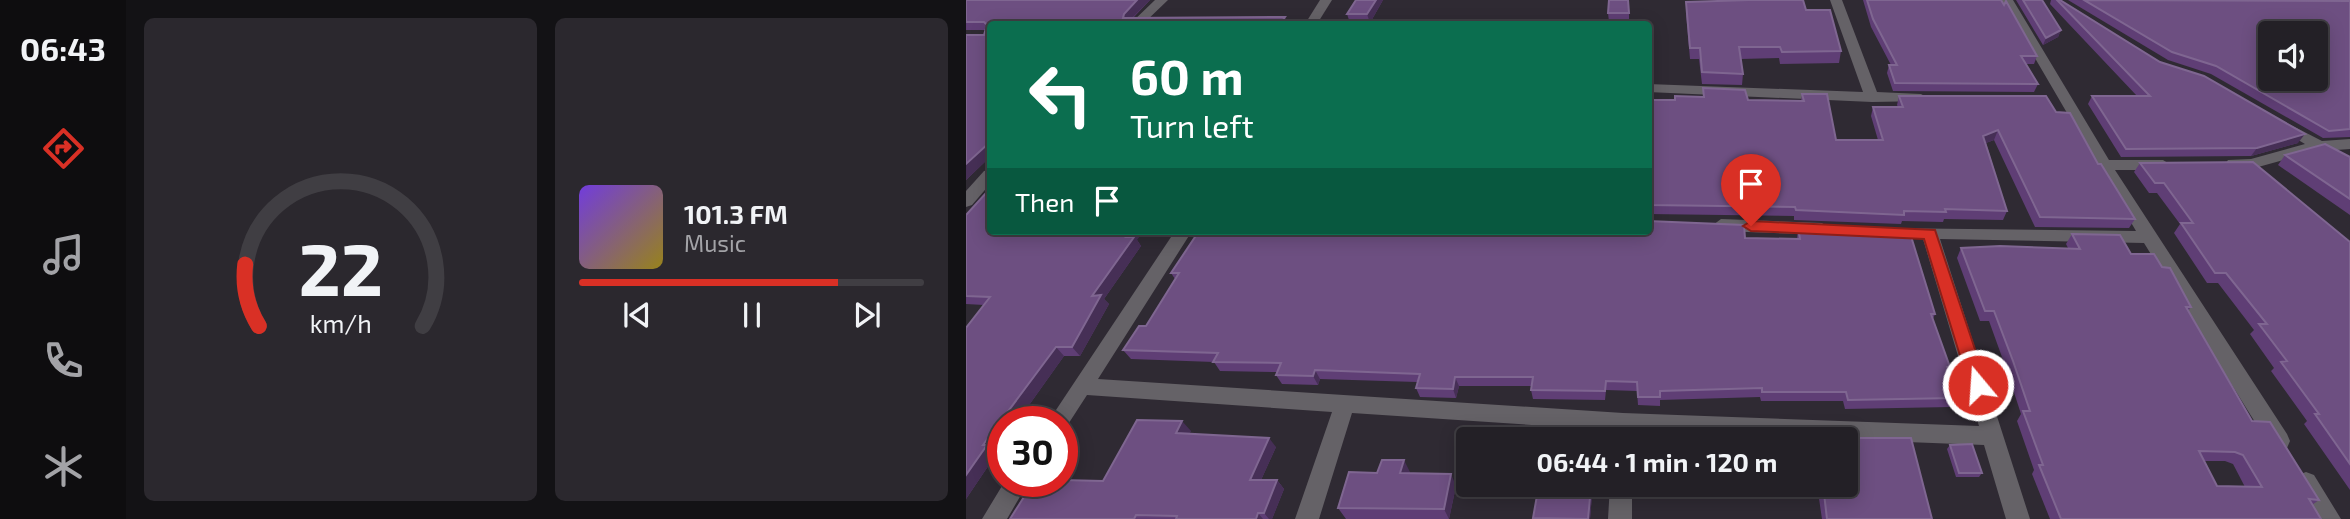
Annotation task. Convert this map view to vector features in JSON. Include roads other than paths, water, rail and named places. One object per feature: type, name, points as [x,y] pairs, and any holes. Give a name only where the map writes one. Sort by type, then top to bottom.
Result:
[{"type":"street","points":[[1139,21],[1162,0]]},
{"type":"street","points":[[1313,21],[1326,0]]},
{"type":"street","points":[[1836,0],[1872,98]]},
{"type":"street","points":[[2007,0],[2057,99],[2104,165],[2147,237],[2329,519]]},
{"type":"street","points":[[1652,88],[1872,98],[1940,98]]},
{"type":"street","points":[[2273,120],[2350,164]]},
{"type":"street","points":[[2211,164],[2250,164],[2318,146],[2350,144]]},
{"type":"street","points":[[2104,165],[2184,164]]},
{"type":"street","points":[[2250,164],[2270,180]]},
{"type":"street","points":[[966,201],[987,178]]},
{"type":"street","points":[[1702,224],[1836,230]]},
{"type":"street","points":[[1876,232],[2147,237]]},
{"type":"street","points":[[1930,234],[2018,519]]},
{"type":"street","points":[[1068,406],[1181,235]]},
{"type":"street","points":[[1081,386],[1345,404],[1582,427]]},
{"type":"street","points":[[1307,519],[1345,404]]},
{"type":"street","points":[[1858,434],[1994,436]]},
{"type":"street","points":[[994,519],[1008,497]]},
{"type":"street","points":[[1620,519],[1621,497]]}]
